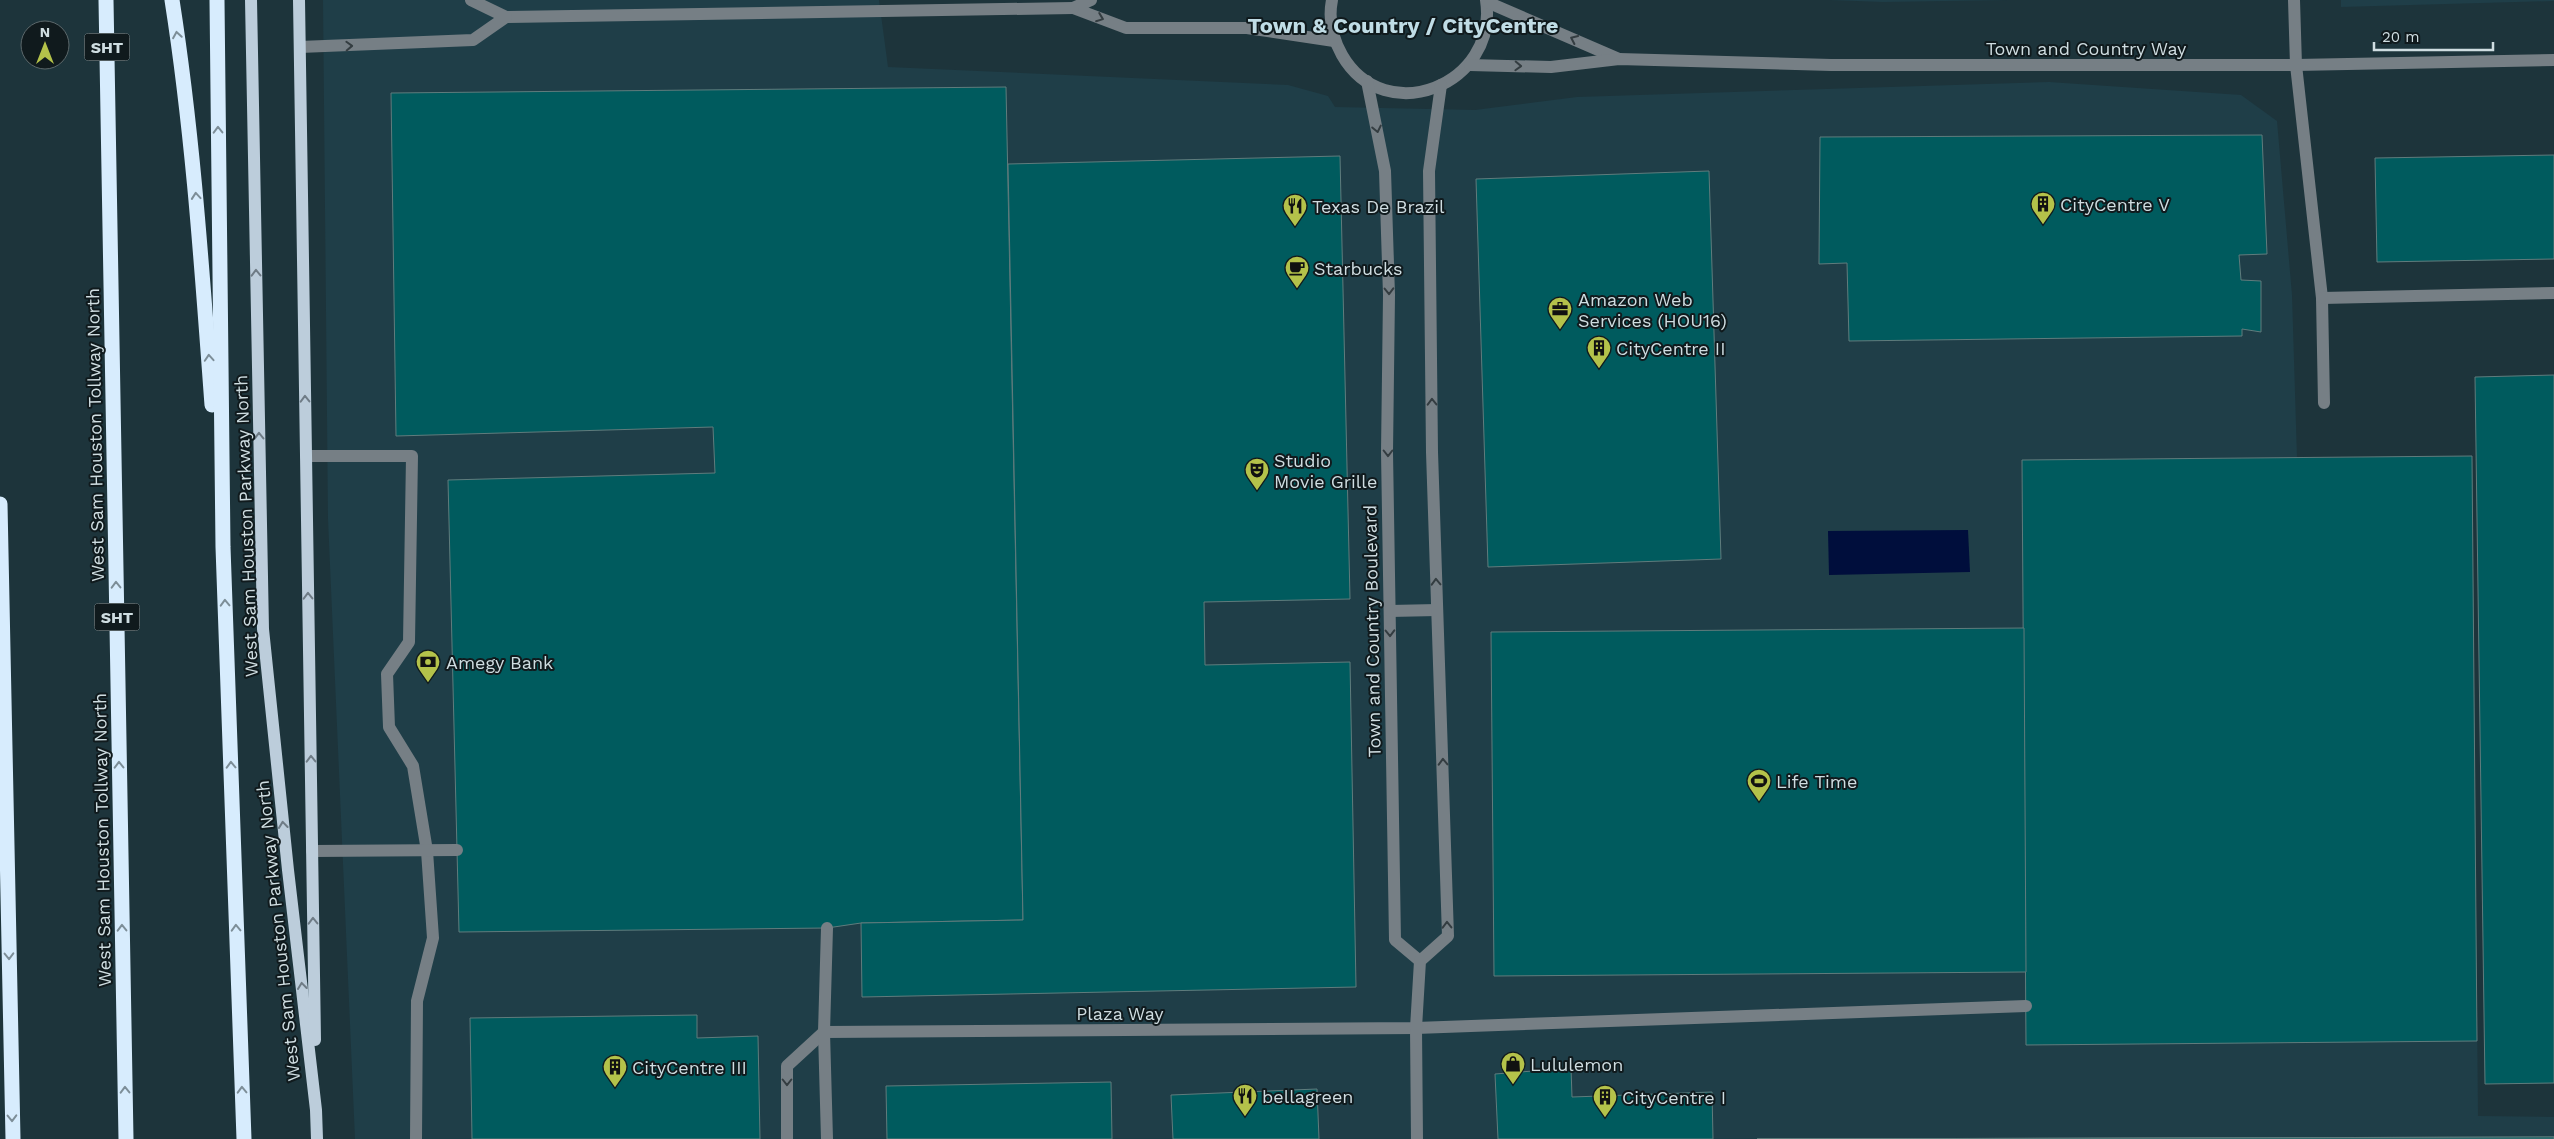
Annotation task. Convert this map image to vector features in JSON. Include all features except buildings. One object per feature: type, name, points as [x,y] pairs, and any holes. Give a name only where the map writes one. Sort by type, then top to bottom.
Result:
[{"type":"highway","name":"West Sam Houston Tollway North","points":[[106,0],[126,1139]]},
{"type":"highway","points":[[172,0],[182,66],[196,192],[223,547]]},
{"type":"highway","points":[[217,0],[223,547],[244,1139]]},
{"type":"highway","points":[[0,504],[13,1139]]},
{"type":"main road","name":"West Sam Houston Parkway North","points":[[251,0],[263,629],[288,870],[316,1110],[317,1139]]},
{"type":"main road","points":[[299,0],[316,1110]]},
{"type":"street","points":[[471,0],[506,18],[1073,8],[1126,28],[1247,28],[1334,41]]},
{"type":"street","points":[[1073,8],[1091,0]]},
{"type":"street","points":[[1332,0],[1330,15],[1334,41],[1347,64],[1367,81],[1388,90],[1410,93],[1432,90],[1453,80],[1470,65],[1482,46],[1487,24],[1486,1]]},
{"type":"street","points":[[2294,0],[2296,66],[2322,298],[2324,403]]},
{"type":"street","name":"Town and Country Way","points":[[1486,1],[1619,59]]},
{"type":"street","points":[[300,47],[474,40],[506,18]]},
{"type":"street","name":"Town and Country Way","points":[[1470,65],[1551,68],[1619,59],[1831,65],[2296,66],[2554,60]]},
{"type":"street","name":"Town and Country Boulevard","points":[[1367,81],[1385,172],[1389,295],[1388,452],[1395,940],[1420,960]]},
{"type":"street","points":[[1417,1139],[1416,1028],[1420,960],[1448,936],[1432,452],[1429,172],[1441,85]]},
{"type":"street","points":[[2322,298],[2554,293]]},
{"type":"street","points":[[306,456],[412,456],[409,642],[387,674],[388,727],[413,766],[427,851],[433,938],[417,1001],[416,1139]]},
{"type":"street","points":[[1390,611],[1437,610]]},
{"type":"street","points":[[312,851],[457,850]]},
{"type":"street","points":[[827,928],[824,1032],[827,1139]]},
{"type":"street","name":"Plaza Way","points":[[824,1032],[1416,1028],[2026,1006]]},
{"type":"street","points":[[788,1139],[787,1066],[824,1032]]},
{"type":"shaded area","points":[[323,0],[879,0],[888,67],[1288,85],[1328,96],[1335,107],[1475,110],[1577,97],[2049,82],[2241,95],[2277,121],[2292,295],[2297,458],[2472,456],[2478,1116],[2554,1117],[2554,1139],[355,1139],[328,519]]},
{"type":"shaded area","points":[[1830,0],[2008,0],[1883,2]]},
{"type":"shaded area","points":[[2341,0],[2554,0],[2554,1],[2341,7]]},
{"type":"shaded area","points":[[1968,530],[1970,572],[1829,575],[1828,531]]},
{"type":"place","name":"CityCentre V","points":[[2043,225]]},
{"type":"place","name":"Texas De Brazil","points":[[1295,227]]},
{"type":"place","name":"Starbucks","points":[[1297,289]]},
{"type":"place","name":"Amazon Web Services (HOU16)","points":[[1560,330]]},
{"type":"place","name":"CityCentre II","points":[[1599,369]]},
{"type":"place","name":"Studio Movie Grille","points":[[1257,491]]},
{"type":"place","name":"Amegy Bank","points":[[428,683]]},
{"type":"place","name":"Life Time","points":[[1759,802]]},
{"type":"place","name":"Lululemon","points":[[1513,1085]]},
{"type":"place","name":"CityCentre III","points":[[615,1088]]},
{"type":"place","name":"bellagreen","points":[[1245,1117]]},
{"type":"place","name":"CityCentre I","points":[[1605,1118]]},
{"type":"district","name":"Town & Country / CityCentre","points":[[1403,25]]}]
